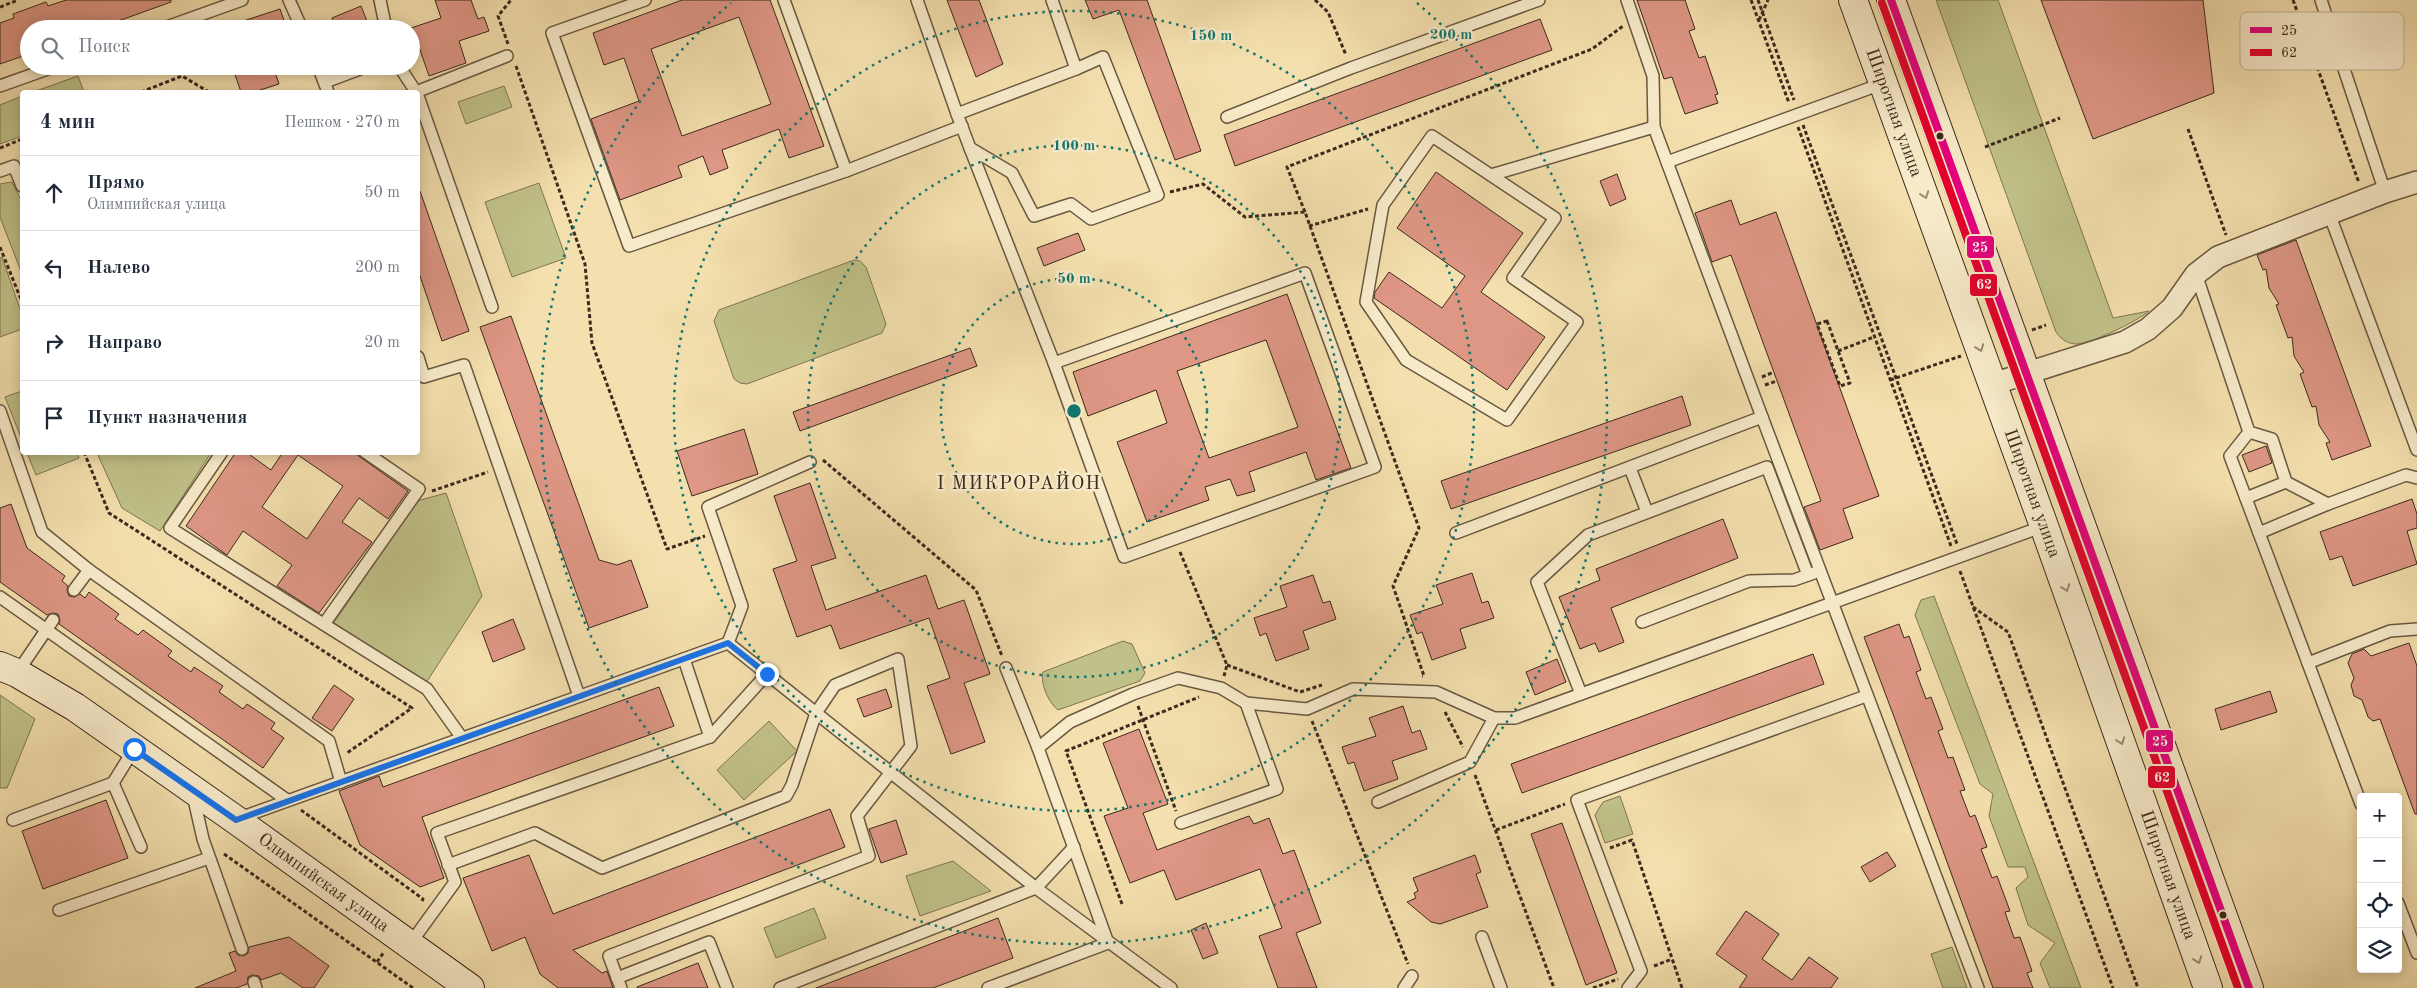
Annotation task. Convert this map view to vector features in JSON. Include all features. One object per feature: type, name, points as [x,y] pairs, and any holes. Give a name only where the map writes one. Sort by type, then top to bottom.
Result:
[{"type":"main road","name":"Широтная улица","points":[[1854,0],[2208,988]]},
{"type":"main road","name":"Широтная улица","points":[[1891,0],[2249,988]]},
{"type":"main road","name":"Олимпийская улица","points":[[9,670],[75,707],[470,988]]},
{"type":"street","points":[[1993,384],[2125,342],[2148,329],[2172,308],[2196,274],[2218,257],[2330,216],[2385,192],[2417,182]]},
{"type":"lane","points":[[186,20],[242,0]]},
{"type":"lane","points":[[289,0],[298,20]]},
{"type":"lane","points":[[380,0],[384,20]]},
{"type":"lane","points":[[645,0],[552,33],[629,246],[846,170],[962,126]]},
{"type":"lane","points":[[784,0],[846,170]]},
{"type":"lane","points":[[917,0],[957,114],[1054,363],[1124,557],[1375,467],[1305,272],[1054,363]]},
{"type":"lane","points":[[1052,0],[1076,68]]},
{"type":"lane","points":[[1227,117],[1351,68],[1539,0]]},
{"type":"lane","points":[[1627,0],[1653,76],[1654,126],[1866,696],[1978,988]]},
{"type":"lane","points":[[2321,0],[2325,12]]},
{"type":"lane","points":[[420,92],[510,55]]},
{"type":"lane","points":[[957,114],[1103,57],[1158,195],[1091,219],[1071,204],[1034,216],[1012,174],[970,148]]},
{"type":"lane","points":[[2344,70],[2385,192]]},
{"type":"lane","points":[[0,86],[31,75]]},
{"type":"lane","points":[[321,75],[326,87],[350,75]]},
{"type":"lane","points":[[405,75],[415,90]]},
{"type":"lane","points":[[1667,162],[1796,114],[1884,84]]},
{"type":"lane","points":[[420,102],[492,307]]},
{"type":"lane","points":[[1491,175],[1654,126]]},
{"type":"lane","points":[[1432,136],[1555,218],[1513,278],[1577,322],[1507,420],[1406,360],[1366,302],[1383,205],[1432,136]]},
{"type":"lane","points":[[0,171],[14,166],[20,181]]},
{"type":"lane","points":[[2330,216],[2417,450]]},
{"type":"lane","points":[[2196,274],[2236,388],[2249,432]]},
{"type":"lane","points":[[420,364],[424,377],[464,365],[579,696]]},
{"type":"lane","points":[[0,411],[42,532],[88,570],[329,741],[341,782]]},
{"type":"lane","points":[[1456,532],[1762,417]]},
{"type":"lane","points":[[2249,432],[2272,439],[2286,482],[2328,504]]},
{"type":"lane","points":[[2249,432],[2230,456],[2357,793]]},
{"type":"lane","points":[[220,455],[170,528],[427,689],[462,738]]},
{"type":"lane","points":[[324,624],[419,489],[370,455]]},
{"type":"lane","points":[[236,820],[287,800],[728,643],[742,606],[708,507],[810,462]]},
{"type":"lane","points":[[1581,694],[1537,582],[1588,535],[1767,466],[1808,575]]},
{"type":"lane","points":[[1630,468],[1647,512]]},
{"type":"lane","points":[[2259,533],[2328,504],[2406,475],[2417,478]]},
{"type":"lane","points":[[2246,498],[2286,482]]},
{"type":"lane","points":[[1038,748],[1070,722],[1134,694],[1178,678],[1221,688],[1246,703],[1307,708],[1353,689],[1436,692],[1494,718],[1515,718],[2044,526]]},
{"type":"lane","points":[[74,590],[88,570]]},
{"type":"lane","points":[[1642,622],[1749,582],[1794,580],[1820,571]]},
{"type":"lane","points":[[0,597],[50,624],[287,800]]},
{"type":"lane","points":[[9,670],[50,624]]},
{"type":"lane","points":[[2308,663],[2390,631],[2417,629]]},
{"type":"lane","points":[[728,643],[1036,888],[1171,988]]},
{"type":"lane","points":[[684,659],[710,737]]},
{"type":"lane","points":[[448,865],[535,833],[602,868],[786,796],[792,785],[816,712],[835,685],[898,659],[911,746],[857,816],[869,856],[609,956],[619,983],[709,942],[727,988]]},
{"type":"lane","points":[[1006,668],[1038,748],[1108,943]]},
{"type":"lane","points":[[410,944],[455,882],[437,833],[710,737],[767,674]]},
{"type":"lane","points":[[1628,988],[1641,971],[1578,800],[1866,696]]},
{"type":"lane","points":[[1181,823],[1277,789],[1246,703]]},
{"type":"lane","points":[[1378,802],[1470,762],[1494,718]]},
{"type":"lane","points":[[13,820],[113,783],[134,749]]},
{"type":"lane","points":[[113,783],[141,847]]},
{"type":"lane","points":[[192,790],[203,839],[242,949]]},
{"type":"lane","points":[[780,988],[1036,888],[1074,847]]},
{"type":"lane","points":[[59,910],[209,858]]},
{"type":"lane","points":[[2402,914],[2417,953]]},
{"type":"lane","points":[[1482,937],[1501,988]]},
{"type":"lane","points":[[988,988],[1108,943]]},
{"type":"lane","points":[[1404,988],[1412,976]]},
{"type":"path","points":[[0,6],[18,0]]},
{"type":"path","points":[[511,0],[498,16],[510,55],[585,264],[592,343],[667,549],[717,532]]},
{"type":"path","points":[[1315,0],[1328,12],[1351,68]]},
{"type":"path","points":[[1751,0],[1896,378],[1961,556]]},
{"type":"path","points":[[1758,0],[1796,114]]},
{"type":"path","points":[[1758,20],[1768,0]]},
{"type":"path","points":[[2293,0],[2297,12]]},
{"type":"path","points":[[1305,212],[1287,166],[1592,49],[1634,19]]},
{"type":"path","points":[[2318,70],[2365,201]]},
{"type":"path","points":[[146,90],[182,76],[206,90]]},
{"type":"path","points":[[1985,147],[2060,118]]},
{"type":"path","points":[[2188,130],[2233,252]]},
{"type":"path","points":[[0,148],[20,140]]},
{"type":"path","points":[[1310,226],[1383,205]]},
{"type":"path","points":[[0,247],[20,297]]},
{"type":"path","points":[[1826,321],[1838,351],[1850,383],[1840,386],[1817,324],[1826,321]]},
{"type":"path","points":[[1838,351],[1874,337]]},
{"type":"path","points":[[1890,380],[1968,353]]},
{"type":"path","points":[[1765,376],[1774,372]]},
{"type":"path","points":[[1768,384],[1777,381]]},
{"type":"path","points":[[85,455],[109,513],[412,708],[335,761]]},
{"type":"path","points":[[810,462],[821,458],[976,590],[1006,668]]},
{"type":"path","points":[[413,497],[500,468]]},
{"type":"path","points":[[1419,528],[1393,586],[1424,676],[1436,692],[1470,762],[1554,988]]},
{"type":"path","points":[[1122,904],[1066,751],[1221,688],[1227,665],[1176,539]]},
{"type":"path","points":[[1973,606],[2008,632],[2138,988]]},
{"type":"path","points":[[1227,665],[1300,692],[1325,684]]},
{"type":"path","points":[[1415,677],[1424,676]]},
{"type":"path","points":[[1134,694],[1181,823]]},
{"type":"path","points":[[1307,708],[1412,976]]},
{"type":"path","points":[[287,800],[423,899],[418,906]]},
{"type":"path","points":[[1496,830],[1578,800]]},
{"type":"path","points":[[203,839],[414,988]]},
{"type":"path","points":[[1597,852],[1632,840],[1682,988]]},
{"type":"green space","points":[[1936,0],[1998,0],[2113,318],[2149,311],[2135,321],[2091,341],[2075,344],[2066,342],[2056,332]]},
{"type":"green space","points":[[78,76],[83,90],[39,90]]},
{"type":"green space","points":[[504,86],[512,107],[466,124],[458,102]]},
{"type":"green space","points":[[20,97],[20,137],[0,144],[0,105]]},
{"type":"green space","points":[[12,182],[20,198],[20,269],[0,217],[0,184]]},
{"type":"green space","points":[[539,183],[566,258],[512,277],[485,202]]},
{"type":"green space","points":[[2,257],[20,309],[20,330],[0,337],[0,258]]},
{"type":"green space","points":[[854,260],[860,261],[866,267],[886,324],[882,333],[747,384],[740,383],[734,379],[714,321],[719,310]]},
{"type":"green space","points":[[20,392],[20,435],[5,397]]},
{"type":"green space","points":[[28,455],[78,455],[79,458],[36,475]]},
{"type":"green space","points":[[98,455],[210,455],[160,531],[122,508]]},
{"type":"green space","points":[[446,493],[482,596],[426,683],[333,624],[417,501]]},
{"type":"green space","points":[[1934,596],[2081,988],[2050,988],[2040,963],[2055,943],[2028,925],[2016,888],[2028,877],[2025,867],[2008,867],[1989,816],[1993,794],[1980,784],[1915,615],[1921,600]]},
{"type":"green space","points":[[1123,641],[1132,644],[1145,673],[1140,681],[1058,710],[1044,687],[1043,672]]},
{"type":"green space","points":[[0,695],[35,719],[7,788],[0,788]]},
{"type":"green space","points":[[769,721],[797,751],[744,800],[717,770]]},
{"type":"green space","points":[[1620,796],[1633,834],[1605,843],[1595,815],[1603,802]]},
{"type":"green space","points":[[953,861],[991,891],[920,916],[906,876]]},
{"type":"green space","points":[[814,908],[826,938],[776,958],[764,928]]},
{"type":"green space","points":[[1952,947],[1967,988],[1943,988],[1931,954]]},
{"type":"building","points":[[66,0],[171,0],[171,2],[121,20],[20,20],[20,57],[0,64],[0,23],[14,18],[13,14],[46,2],[48,6]]},
{"type":"building","points":[[435,0],[471,0],[478,19],[484,17],[489,31],[459,41],[466,63],[429,76],[420,50],[420,25],[441,18]]},
{"type":"building","points":[[682,0],[770,0],[824,146],[789,158],[779,129],[722,150],[728,168],[710,175],[703,156],[678,166],[682,177],[620,200],[591,119],[639,101],[624,58],[604,65],[593,33]],"holes":[[[739,17],[771,104],[682,136],[651,49]]]},
{"type":"building","points":[[947,0],[979,0],[1003,64],[976,77]]},
{"type":"building","points":[[1085,0],[1147,0],[1201,151],[1175,160],[1119,10],[1093,19]]},
{"type":"building","points":[[1637,0],[1685,0],[1695,29],[1689,31],[1699,58],[1705,56],[1718,94],[1715,95],[1718,103],[1685,114],[1672,77],[1664,79]]},
{"type":"building","points":[[2041,0],[2203,0],[2214,93],[2093,139]]},
{"type":"building","points":[[361,6],[366,20],[333,20],[332,18]]},
{"type":"building","points":[[280,9],[284,20],[246,20]]},
{"type":"building","points":[[1540,19],[1552,50],[1235,166],[1224,135]]},
{"type":"building","points":[[235,75],[276,75],[279,84],[260,90],[240,90]]},
{"type":"building","points":[[1436,172],[1523,233],[1481,292],[1545,337],[1507,390],[1374,298],[1375,292],[1389,272],[1442,308],[1465,276],[1397,228]]},
{"type":"building","points":[[1617,174],[1626,199],[1610,206],[1600,181]]},
{"type":"building","points":[[420,191],[469,331],[442,341],[420,276]]},
{"type":"building","points":[[1731,200],[1740,225],[1776,212],[1879,496],[1843,509],[1853,538],[1820,550],[1804,507],[1821,501],[1731,255],[1712,262],[1695,213]]},
{"type":"building","points":[[1078,233],[1085,250],[1044,266],[1037,248]]},
{"type":"building","points":[[2296,240],[2371,446],[2332,460],[2326,443],[2330,442],[2319,425],[2316,406],[2312,407],[2300,374],[2304,372],[2294,356],[2292,337],[2288,338],[2276,305],[2279,304],[2269,288],[2266,269],[2263,270],[2257,255]]},
{"type":"building","points":[[1287,294],[1351,468],[1316,480],[1306,452],[1249,472],[1255,491],[1237,496],[1230,479],[1205,487],[1209,500],[1147,522],[1117,442],[1167,423],[1156,390],[1088,416],[1073,372]],"holes":[[[1266,340],[1298,427],[1209,458],[1177,371]]]},
{"type":"building","points":[[511,316],[599,560],[617,565],[631,560],[648,607],[589,628],[480,327]]},
{"type":"building","points":[[970,348],[977,366],[800,431],[793,412]]},
{"type":"building","points":[[1682,396],[1691,425],[1451,509],[1441,481]]},
{"type":"building","points":[[744,429],[758,474],[692,496],[677,451]]},
{"type":"building","points":[[2266,446],[2272,463],[2249,472],[2242,455]]},
{"type":"building","points":[[234,455],[250,455],[271,470],[281,455],[298,455],[357,455],[408,491],[388,519],[359,498],[342,522],[372,542],[319,613],[277,586],[292,565],[243,531],[227,555],[186,526]],"holes":[[[298,455],[343,486],[307,539],[262,507]]]},
{"type":"building","points":[[810,483],[836,558],[811,566],[826,610],[926,575],[938,609],[964,600],[990,674],[964,683],[985,742],[951,754],[927,686],[950,678],[929,618],[840,649],[831,625],[797,637],[773,569],[797,561],[774,496]]},
{"type":"building","points":[[2412,499],[2417,514],[2417,528],[2407,531],[2417,564],[2353,586],[2342,556],[2330,560],[2320,532]]},
{"type":"building","points":[[11,504],[27,548],[65,576],[62,581],[68,586],[69,596],[74,597],[80,594],[85,598],[89,592],[119,614],[115,619],[138,635],[143,630],[172,651],[168,656],[191,672],[194,667],[223,686],[219,692],[243,709],[247,704],[275,723],[271,729],[284,738],[263,768],[59,624],[58,614],[47,615],[0,582],[0,508]]},
{"type":"building","points":[[1723,519],[1738,558],[1611,608],[1624,642],[1599,652],[1595,643],[1580,649],[1559,597],[1600,580],[1596,569]]},
{"type":"building","points":[[1472,573],[1482,603],[1488,601],[1494,618],[1460,629],[1466,648],[1432,660],[1422,632],[1417,634],[1410,615],[1443,604],[1436,585]]},
{"type":"building","points":[[1313,575],[1323,603],[1330,601],[1336,619],[1303,631],[1309,649],[1276,661],[1266,633],[1260,636],[1254,618],[1287,607],[1280,586]]},
{"type":"building","points":[[513,619],[525,649],[493,662],[482,632]]},
{"type":"building","points":[[1899,624],[1904,638],[1909,636],[1921,670],[1916,672],[1926,699],[1931,697],[1943,729],[1938,731],[1948,758],[1953,757],[1965,790],[1960,791],[1970,817],[1975,815],[1987,847],[1981,849],[1992,878],[1997,876],[2010,911],[2005,912],[2014,938],[2020,937],[2032,971],[2027,973],[2033,988],[1993,988],[1864,637]]},
{"type":"building","points":[[2409,643],[2417,666],[2417,814],[2415,814],[2380,719],[2373,721],[2368,717],[2362,700],[2354,696],[2351,685],[2354,678],[2348,663],[2352,654],[2364,649],[2371,656]]},
{"type":"building","points":[[1813,654],[1824,684],[1522,793],[1511,764]]},
{"type":"building","points":[[1557,659],[1566,682],[1535,695],[1526,672]]},
{"type":"building","points":[[334,685],[354,699],[332,731],[312,718]]},
{"type":"building","points":[[659,687],[674,726],[422,817],[444,878],[420,887],[360,845],[339,791],[379,776],[383,787]]},
{"type":"building","points":[[886,689],[892,707],[864,717],[857,699]]},
{"type":"building","points":[[2270,691],[2277,712],[2221,730],[2215,709]]},
{"type":"building","points":[[1403,706],[1412,733],[1420,730],[1427,749],[1392,761],[1398,779],[1364,791],[1354,762],[1348,764],[1342,747],[1376,736],[1369,718]]},
{"type":"building","points":[[1139,729],[1168,804],[1143,813],[1157,850],[1249,816],[1254,824],[1269,818],[1283,854],[1294,850],[1321,923],[1296,933],[1317,988],[1278,988],[1259,936],[1282,928],[1260,869],[1176,900],[1164,870],[1130,883],[1104,816],[1128,808],[1103,743]]},
{"type":"building","points":[[106,800],[128,858],[43,889],[22,831]]},
{"type":"building","points":[[830,809],[845,847],[573,950],[602,973],[607,971],[613,988],[558,988],[540,974],[525,937],[492,951],[463,878],[529,855],[553,914]]},
{"type":"building","points":[[896,820],[907,854],[881,863],[869,829]]},
{"type":"building","points":[[1562,823],[1617,973],[1586,985],[1531,834]]},
{"type":"building","points":[[1887,852],[1896,866],[1870,882],[1861,867]]},
{"type":"building","points":[[1475,855],[1481,872],[1476,874],[1488,907],[1440,924],[1431,922],[1407,902],[1416,898],[1414,893],[1418,891],[1413,878]]},
{"type":"building","points":[[1746,911],[1779,934],[1762,959],[1792,980],[1809,957],[1838,978],[1831,988],[1739,988],[1747,976],[1716,954]]},
{"type":"building","points":[[998,918],[1013,958],[933,988],[816,988]]},
{"type":"building","points":[[1206,923],[1218,953],[1203,959],[1191,930]]},
{"type":"building","points":[[289,937],[329,966],[314,988],[303,988],[281,973],[261,980],[259,976],[252,975],[248,977],[247,984],[236,988],[195,988],[236,971],[229,953],[235,951],[238,955],[244,956],[248,953],[249,947]]},
{"type":"building","points":[[698,963],[708,988],[637,988],[637,987]]},
{"type":"transit line","name":"25","points":[[1891,0],[2249,988]]},
{"type":"transit line","name":"62","points":[[1882,3],[2238,988]]},
{"type":"district","name":"I МИКРОРАЙОН","points":[[1019,484]]},
{"type":"route","points":[[134,749],[236,820],[287,800],[728,643],[767,674]]}]
